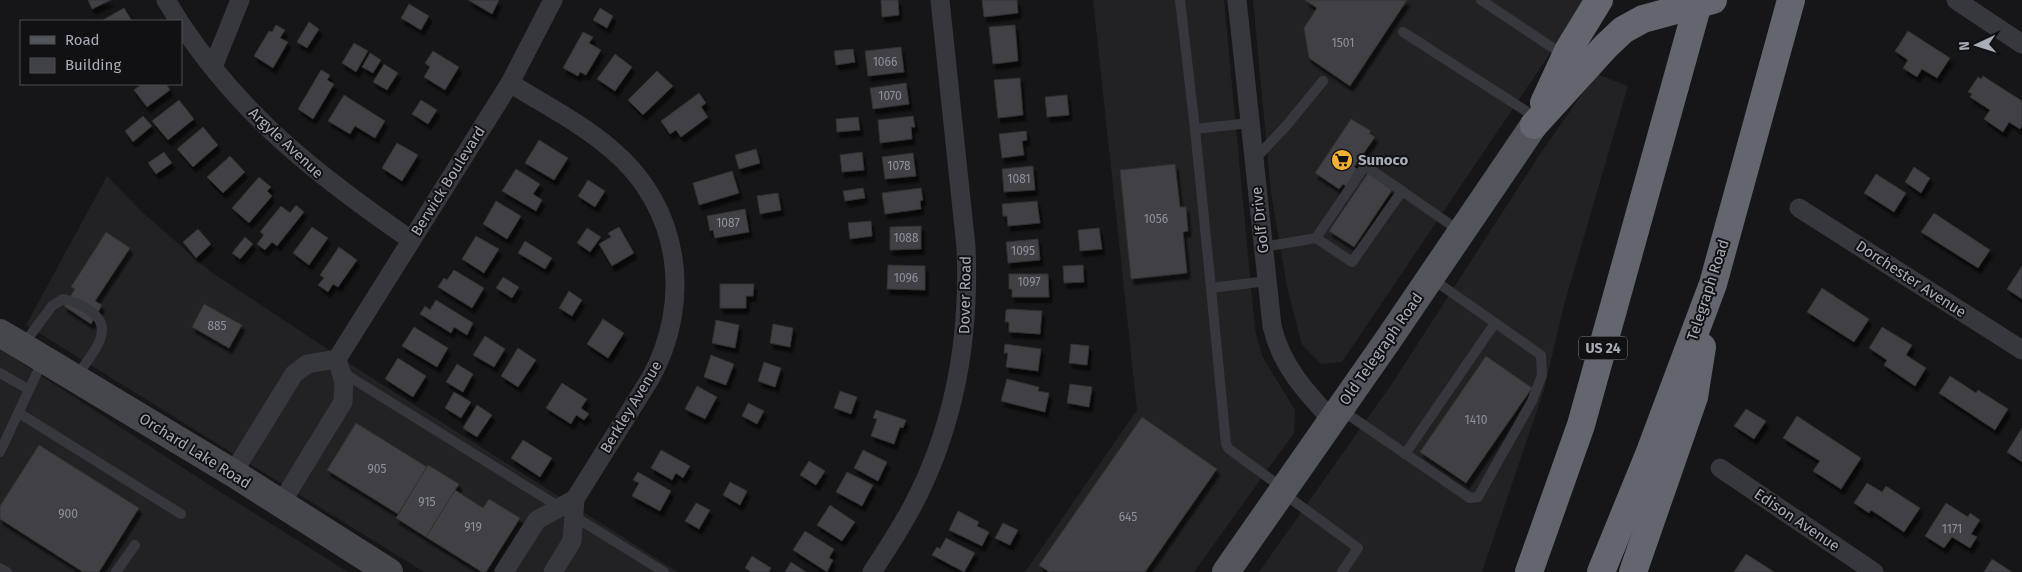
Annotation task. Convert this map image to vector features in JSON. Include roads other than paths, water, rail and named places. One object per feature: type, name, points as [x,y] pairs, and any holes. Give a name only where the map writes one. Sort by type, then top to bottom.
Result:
[{"type":"highway","points":[[1535,121],[1565,57],[1600,0]]},
{"type":"highway","name":"Telegraph Road","points":[[1601,572],[1650,452],[1713,284],[1792,0]]},
{"type":"highway","points":[[1535,121],[1623,30],[1643,19],[1704,1]]},
{"type":"highway","name":"US 24","points":[[1529,572],[1581,425],[1704,1]]},
{"type":"highway","points":[[1633,572],[1694,397],[1713,284]]},
{"type":"main road","name":"Old Telegraph Road","points":[[1226,572],[1430,278],[1535,121]]},
{"type":"main road","name":"Orchard Lake Road","points":[[22,346],[233,473],[280,505],[389,572]]},
{"type":"street","name":"Argyle Avenue","points":[[166,0],[178,20]]},
{"type":"street","points":[[212,67],[240,0]]},
{"type":"street","name":"Berwick Boulevard","points":[[339,365],[411,240],[510,83],[553,0]]},
{"type":"street","name":"Dover Road","points":[[872,572],[911,508],[933,462],[954,396],[964,336],[967,281],[966,247],[940,0]]},
{"type":"street","name":"Golf Drive","points":[[1237,0],[1272,326],[1280,352],[1297,381],[1336,415]]},
{"type":"street","points":[[1956,0],[2022,44]]},
{"type":"street","name":"Argyle Avenue","points":[[182,26],[212,67],[258,118],[307,165],[411,240]]},
{"type":"street","name":"Berkley Avenue","points":[[504,572],[537,520],[569,508],[650,379],[665,348],[675,304],[673,256],[656,205],[646,188],[624,160],[598,139],[510,83]]},
{"type":"street","name":"Dorchester Avenue","points":[[1799,208],[2022,350]]},
{"type":"street","points":[[233,473],[294,374],[307,364],[339,365],[344,382],[343,402],[280,505]]},
{"type":"street","name":"Edison Avenue","points":[[1720,468],[1874,572]]},
{"type":"street","name":"Berkley Avenue","points":[[553,572],[572,541],[569,508]]},
{"type":"lane","points":[[1180,0],[1212,288],[1226,444],[1228,449],[1358,548],[1342,572]]},
{"type":"lane","points":[[1482,0],[1565,57]]},
{"type":"lane","points":[[1402,32],[1535,121]]},
{"type":"lane","points":[[1254,160],[1286,126],[1323,81]]},
{"type":"lane","points":[[1195,129],[1250,123]]},
{"type":"lane","points":[[1316,238],[1365,166],[1461,232]]},
{"type":"lane","points":[[1263,247],[1316,238],[1352,262],[1402,191]]},
{"type":"lane","points":[[1336,415],[1405,454],[1470,498],[1478,497],[1532,401],[1542,375],[1541,355],[1430,278]]},
{"type":"lane","points":[[1212,288],[1266,281]]},
{"type":"lane","points":[[0,452],[19,413],[28,389],[22,346],[52,306],[63,299],[80,303],[99,318],[104,328],[102,337],[75,378]]},
{"type":"lane","points":[[1405,454],[1495,323]]},
{"type":"lane","points":[[339,365],[569,508],[664,572]]},
{"type":"lane","points":[[0,373],[28,389]]},
{"type":"lane","points":[[19,413],[181,514]]},
{"type":"lane","points":[[116,572],[135,545]]},
{"type":"lane","points":[[0,568],[7,572]]},
{"type":"place","name":"Sunoco","points":[[1342,160]]}]
